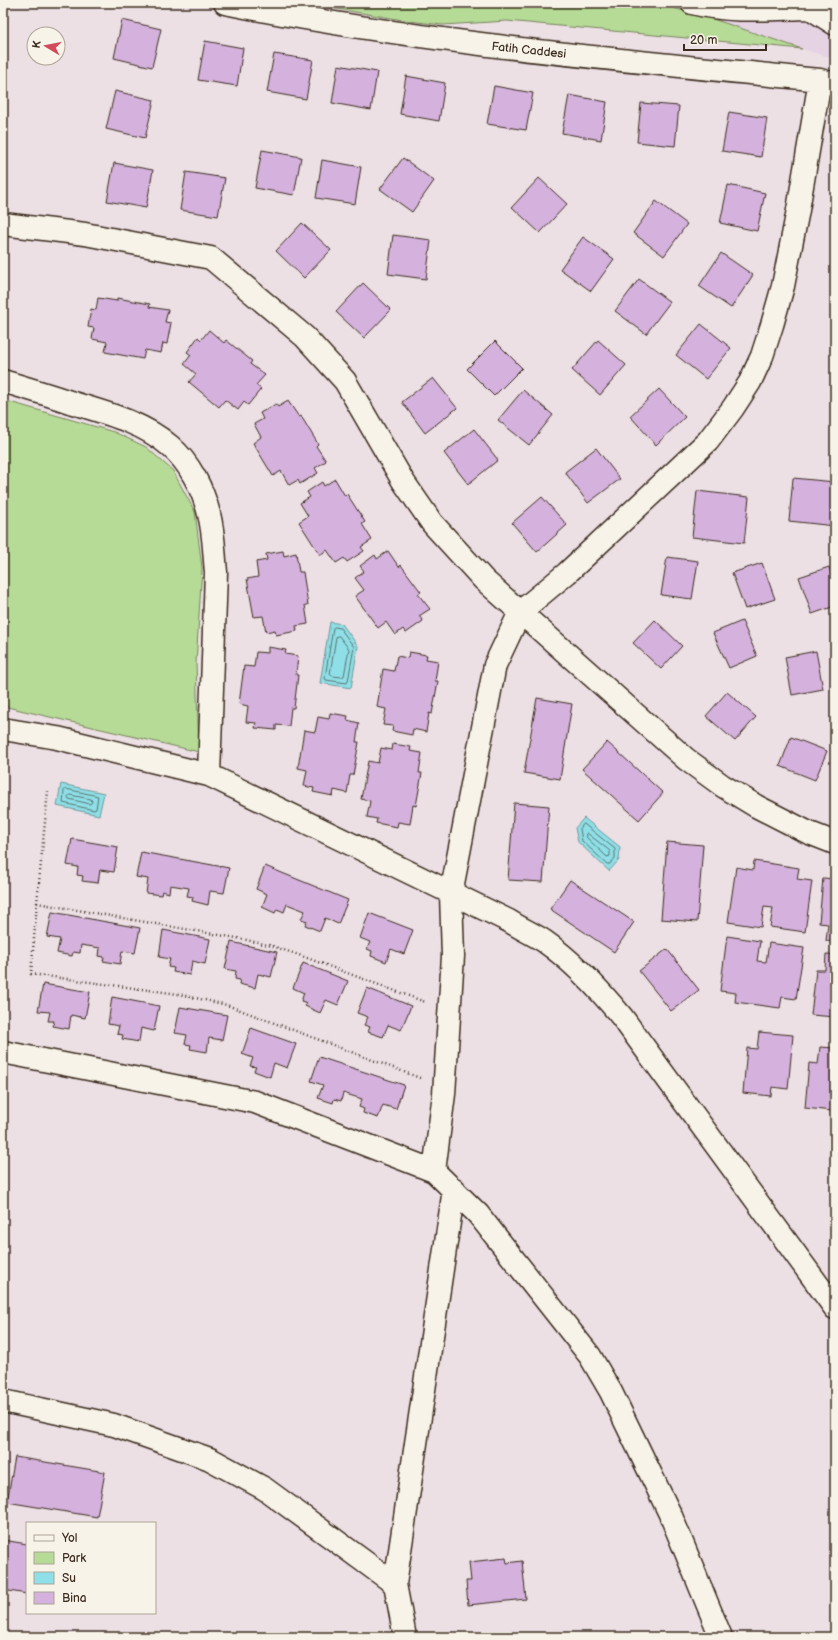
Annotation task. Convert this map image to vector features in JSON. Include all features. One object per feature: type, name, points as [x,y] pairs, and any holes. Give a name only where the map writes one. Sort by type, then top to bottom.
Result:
[{"type":"street","name":"Fatih Caddesi","points":[[225,3],[363,28],[471,43],[827,82]]},
{"type":"street","points":[[692,3],[738,10],[806,5],[835,24]]},
{"type":"street","points":[[434,1170],[444,1088],[453,956],[451,894],[495,665],[520,612],[567,573],[708,440],[733,408],[750,382],[762,356],[783,286],[798,210],[827,82]]},
{"type":"street","points":[[3,224],[85,234],[211,258],[305,337],[345,381],[403,481],[432,523],[484,580],[686,759],[723,786],[785,822],[835,843]]},
{"type":"street","points":[[3,381],[90,408],[123,420],[149,432],[170,446],[186,464],[199,487],[209,514],[214,542],[216,572],[209,775]]},
{"type":"street","points":[[3,729],[57,738],[209,775],[509,921],[543,940],[567,959],[602,992],[622,1017],[835,1308]]},
{"type":"street","points":[[3,1052],[255,1102],[434,1170],[478,1214],[590,1356],[611,1392],[671,1516],[721,1637]]},
{"type":"street","points":[[405,1637],[395,1584],[454,1189]]},
{"type":"street","points":[[3,1400],[114,1425],[210,1459],[265,1489],[395,1584]]},
{"type":"path","points":[[48,792],[31,974],[178,994],[227,1005],[444,1088]]},
{"type":"path","points":[[37,903],[242,939],[272,946],[449,1012]]},
{"type":"shaded area","points":[[302,3],[835,3],[835,59],[802,49],[507,21],[443,25],[409,21]]},
{"type":"green space","points":[[302,3],[655,3],[710,18],[802,49],[507,21],[443,25],[409,21]]},
{"type":"green space","points":[[3,400],[114,432],[146,447],[173,471],[195,512],[202,568],[196,663],[199,752],[3,706]]},
{"type":"water","points":[[330,622],[342,624],[358,646],[351,688],[320,683]]},
{"type":"water","points":[[61,784],[104,793],[99,815],[57,806]]},
{"type":"water","points":[[584,818],[620,847],[619,860],[609,871],[578,842],[575,828]]},
{"type":"building","points":[[122,20],[161,29],[152,67],[114,58]]},
{"type":"building","points":[[205,41],[243,48],[237,86],[198,80]]},
{"type":"building","points":[[274,54],[313,60],[306,99],[267,92]]},
{"type":"building","points":[[338,65],[377,72],[371,110],[332,103]]},
{"type":"building","points":[[406,76],[445,83],[439,121],[400,114]]},
{"type":"building","points":[[494,86],[533,93],[526,130],[487,124]]},
{"type":"building","points":[[115,91],[154,100],[145,138],[106,129]]},
{"type":"building","points":[[569,95],[607,102],[601,140],[562,133]]},
{"type":"building","points":[[641,103],[679,106],[675,146],[637,142]]},
{"type":"building","points":[[729,112],[767,118],[761,157],[722,151]]},
{"type":"building","points":[[262,150],[301,157],[294,195],[255,188]]},
{"type":"building","points":[[403,158],[434,181],[412,212],[380,189]]},
{"type":"building","points":[[322,160],[361,167],[355,204],[316,198]]},
{"type":"building","points":[[114,163],[153,170],[146,208],[107,201]]},
{"type":"building","points":[[186,172],[225,178],[218,216],[180,210]]},
{"type":"building","points":[[539,178],[567,204],[540,233],[512,207]]},
{"type":"building","points":[[728,185],[765,193],[757,231],[720,223]]},
{"type":"building","points":[[656,201],[687,224],[664,256],[633,233]]},
{"type":"building","points":[[302,223],[331,250],[304,278],[276,251]]},
{"type":"building","points":[[393,235],[431,240],[426,279],[388,274]]},
{"type":"building","points":[[583,237],[614,259],[591,291],[560,269]]},
{"type":"building","points":[[721,253],[753,275],[731,308],[699,286]]},
{"type":"building","points":[[639,279],[670,302],[646,334],[615,311]]},
{"type":"building","points":[[363,283],[391,310],[364,338],[336,312]]},
{"type":"building","points":[[98,298],[117,301],[117,298],[150,304],[149,307],[168,310],[165,322],[171,323],[167,344],[163,343],[161,353],[145,350],[143,359],[105,352],[107,342],[92,339],[94,328],[88,327],[91,309],[96,310]]},
{"type":"building","points":[[701,324],[731,348],[706,379],[676,355]]},
{"type":"building","points":[[209,330],[224,343],[226,340],[252,361],[250,364],[265,375],[256,385],[261,389],[248,405],[244,402],[238,410],[225,400],[219,407],[189,382],[196,374],[184,364],[191,355],[187,352],[198,337],[201,340]]},
{"type":"building","points":[[598,340],[626,365],[600,395],[572,370]]},
{"type":"building","points":[[495,341],[522,368],[494,396],[467,369]]},
{"type":"building","points":[[433,378],[457,408],[425,433],[402,402]]},
{"type":"building","points":[[659,389],[685,417],[656,445],[630,416]]},
{"type":"building","points":[[523,390],[553,415],[529,445],[498,420]]},
{"type":"building","points":[[288,401],[299,417],[301,416],[318,444],[316,446],[326,461],[315,468],[318,473],[300,484],[298,480],[289,485],[281,471],[273,476],[253,443],[261,437],[254,424],[263,419],[260,413],[276,404],[278,407]]},
{"type":"building","points":[[474,429],[498,460],[468,484],[444,453]]},
{"type":"building","points":[[596,448],[620,479],[588,503],[565,472]]},
{"type":"building","points":[[793,478],[835,482],[835,526],[789,521]]},
{"type":"building","points":[[335,479],[345,496],[347,494],[365,522],[362,524],[372,540],[361,547],[364,551],[347,562],[344,558],[336,563],[327,550],[320,555],[299,522],[308,516],[300,503],[310,497],[307,492],[322,482],[324,486]]},
{"type":"building","points":[[697,491],[749,497],[744,543],[692,537]]},
{"type":"building","points":[[542,497],[567,525],[537,552],[512,523]]},
{"type":"building","points":[[283,551],[284,556],[296,553],[299,572],[303,572],[308,605],[305,605],[308,624],[296,626],[297,631],[276,635],[275,630],[266,632],[263,616],[254,617],[247,579],[258,577],[256,562],[267,560],[266,554]]},
{"type":"building","points":[[388,551],[399,567],[401,565],[421,592],[418,594],[430,609],[419,616],[423,621],[406,633],[403,629],[395,635],[386,622],[378,628],[355,596],[364,590],[355,578],[364,571],[360,566],[375,555],[377,559]]},
{"type":"building","points":[[667,557],[698,561],[692,599],[661,595]]},
{"type":"building","points":[[762,563],[775,599],[745,609],[732,573]]},
{"type":"building","points":[[829,567],[835,583],[835,606],[812,614],[799,577]]},
{"type":"building","points":[[655,620],[682,646],[661,669],[633,643]]},
{"type":"building","points":[[742,621],[757,656],[729,668],[713,633]]},
{"type":"building","points":[[268,647],[286,650],[285,654],[298,656],[296,675],[298,675],[294,708],[291,708],[289,726],[276,725],[276,730],[255,728],[256,723],[246,722],[248,706],[239,704],[244,666],[254,667],[256,652],[268,653]]},
{"type":"building","points":[[816,651],[823,689],[792,695],[785,657]]},
{"type":"building","points":[[409,652],[427,655],[426,659],[438,661],[435,681],[438,681],[432,714],[429,713],[426,732],[413,729],[412,735],[392,731],[393,726],[383,725],[386,709],[377,707],[383,669],[394,671],[397,656],[408,658]]},
{"type":"building","points":[[727,692],[756,717],[735,741],[706,716]]},
{"type":"building","points":[[537,698],[572,704],[560,779],[524,773]]},
{"type":"building","points":[[330,713],[348,716],[347,720],[359,723],[356,742],[359,742],[353,775],[350,775],[347,793],[334,790],[333,796],[313,792],[314,788],[304,786],[307,770],[298,768],[304,730],[315,732],[318,717],[329,719]]},
{"type":"building","points":[[791,737],[827,751],[815,780],[780,766]]},
{"type":"building","points":[[607,742],[663,793],[639,820],[582,769]]},
{"type":"building","points":[[393,744],[411,747],[410,751],[422,753],[419,773],[422,773],[416,806],[413,805],[410,824],[398,822],[397,827],[376,823],[377,819],[367,817],[370,801],[361,799],[368,761],[378,763],[381,748],[392,750]]},
{"type":"building","points":[[514,803],[549,806],[543,882],[508,880]]},
{"type":"building","points":[[72,839],[118,847],[114,872],[100,870],[98,883],[82,881],[83,876],[77,875],[78,867],[67,865]]},
{"type":"building","points":[[667,842],[703,845],[697,922],[661,919]]},
{"type":"building","points":[[141,852],[229,868],[224,893],[210,891],[208,905],[192,901],[193,897],[187,896],[189,888],[170,885],[169,893],[162,891],[161,895],[146,893],[148,879],[136,877]]},
{"type":"building","points":[[754,861],[799,868],[797,879],[812,881],[805,932],[770,927],[773,908],[764,907],[761,927],[728,922],[736,867],[753,870]]},
{"type":"building","points":[[265,866],[348,900],[338,924],[325,918],[320,931],[305,925],[307,921],[301,919],[305,911],[287,904],[284,912],[277,909],[275,913],[262,907],[267,894],[256,889]]},
{"type":"building","points":[[823,878],[835,879],[835,942],[826,941],[828,924],[819,923]]},
{"type":"building","points":[[570,880],[634,922],[614,952],[550,909]]},
{"type":"building","points":[[52,912],[140,928],[135,953],[122,951],[120,964],[103,961],[104,957],[99,956],[100,948],[81,945],[80,953],[73,952],[72,956],[57,953],[60,939],[47,937]]},
{"type":"building","points":[[369,913],[413,930],[404,954],[391,949],[386,962],[371,956],[372,951],[367,949],[370,942],[360,938]]},
{"type":"building","points":[[163,930],[210,939],[205,964],[192,961],[190,975],[173,972],[174,968],[168,967],[170,959],[159,957]]},
{"type":"building","points":[[727,936],[760,941],[757,961],[766,962],[769,943],[804,948],[796,999],[782,997],[780,1008],[735,1002],[736,993],[720,991]]},
{"type":"building","points":[[231,942],[277,952],[271,977],[258,974],[255,988],[239,984],[240,980],[235,979],[236,971],[225,969]]},
{"type":"building","points":[[667,949],[699,990],[671,1011],[639,971]]},
{"type":"building","points":[[826,954],[835,955],[835,1017],[811,1015],[816,970],[825,970]]},
{"type":"building","points":[[303,963],[348,981],[338,1005],[326,1000],[320,1013],[305,1006],[307,1003],[301,1001],[304,993],[293,988]]},
{"type":"building","points":[[43,984],[90,992],[85,1018],[71,1015],[69,1029],[53,1026],[54,1021],[48,1021],[50,1012],[38,1011]]},
{"type":"building","points":[[367,988],[411,1006],[401,1030],[388,1025],[383,1037],[368,1032],[370,1027],[364,1025],[368,1017],[357,1013]]},
{"type":"building","points":[[112,997],[159,1006],[154,1031],[141,1028],[139,1042],[122,1039],[123,1035],[117,1034],[119,1026],[108,1024]]},
{"type":"building","points":[[180,1007],[227,1015],[222,1040],[209,1038],[207,1052],[190,1049],[191,1045],[185,1044],[187,1035],[175,1033]]},
{"type":"building","points":[[251,1028],[296,1044],[287,1068],[274,1063],[270,1077],[254,1071],[256,1067],[250,1066],[253,1058],[242,1054]]},
{"type":"building","points":[[759,1032],[793,1035],[788,1089],[772,1087],[771,1096],[743,1093],[747,1048],[757,1049]]},
{"type":"building","points":[[820,1047],[835,1048],[835,1103],[833,1103],[832,1111],[805,1108],[809,1063],[818,1064]]},
{"type":"building","points":[[319,1057],[404,1085],[396,1109],[383,1105],[378,1118],[363,1113],[364,1109],[359,1107],[362,1099],[343,1093],[341,1101],[334,1099],[333,1103],[318,1098],[323,1085],[311,1081]]},
{"type":"building","points":[[15,1457],[105,1472],[97,1517],[7,1502]]},
{"type":"building","points":[[3,1540],[26,1544],[26,1594],[3,1590]]},
{"type":"building","points":[[506,1558],[507,1563],[522,1561],[526,1599],[468,1605],[466,1581],[471,1581],[469,1562]]}]
